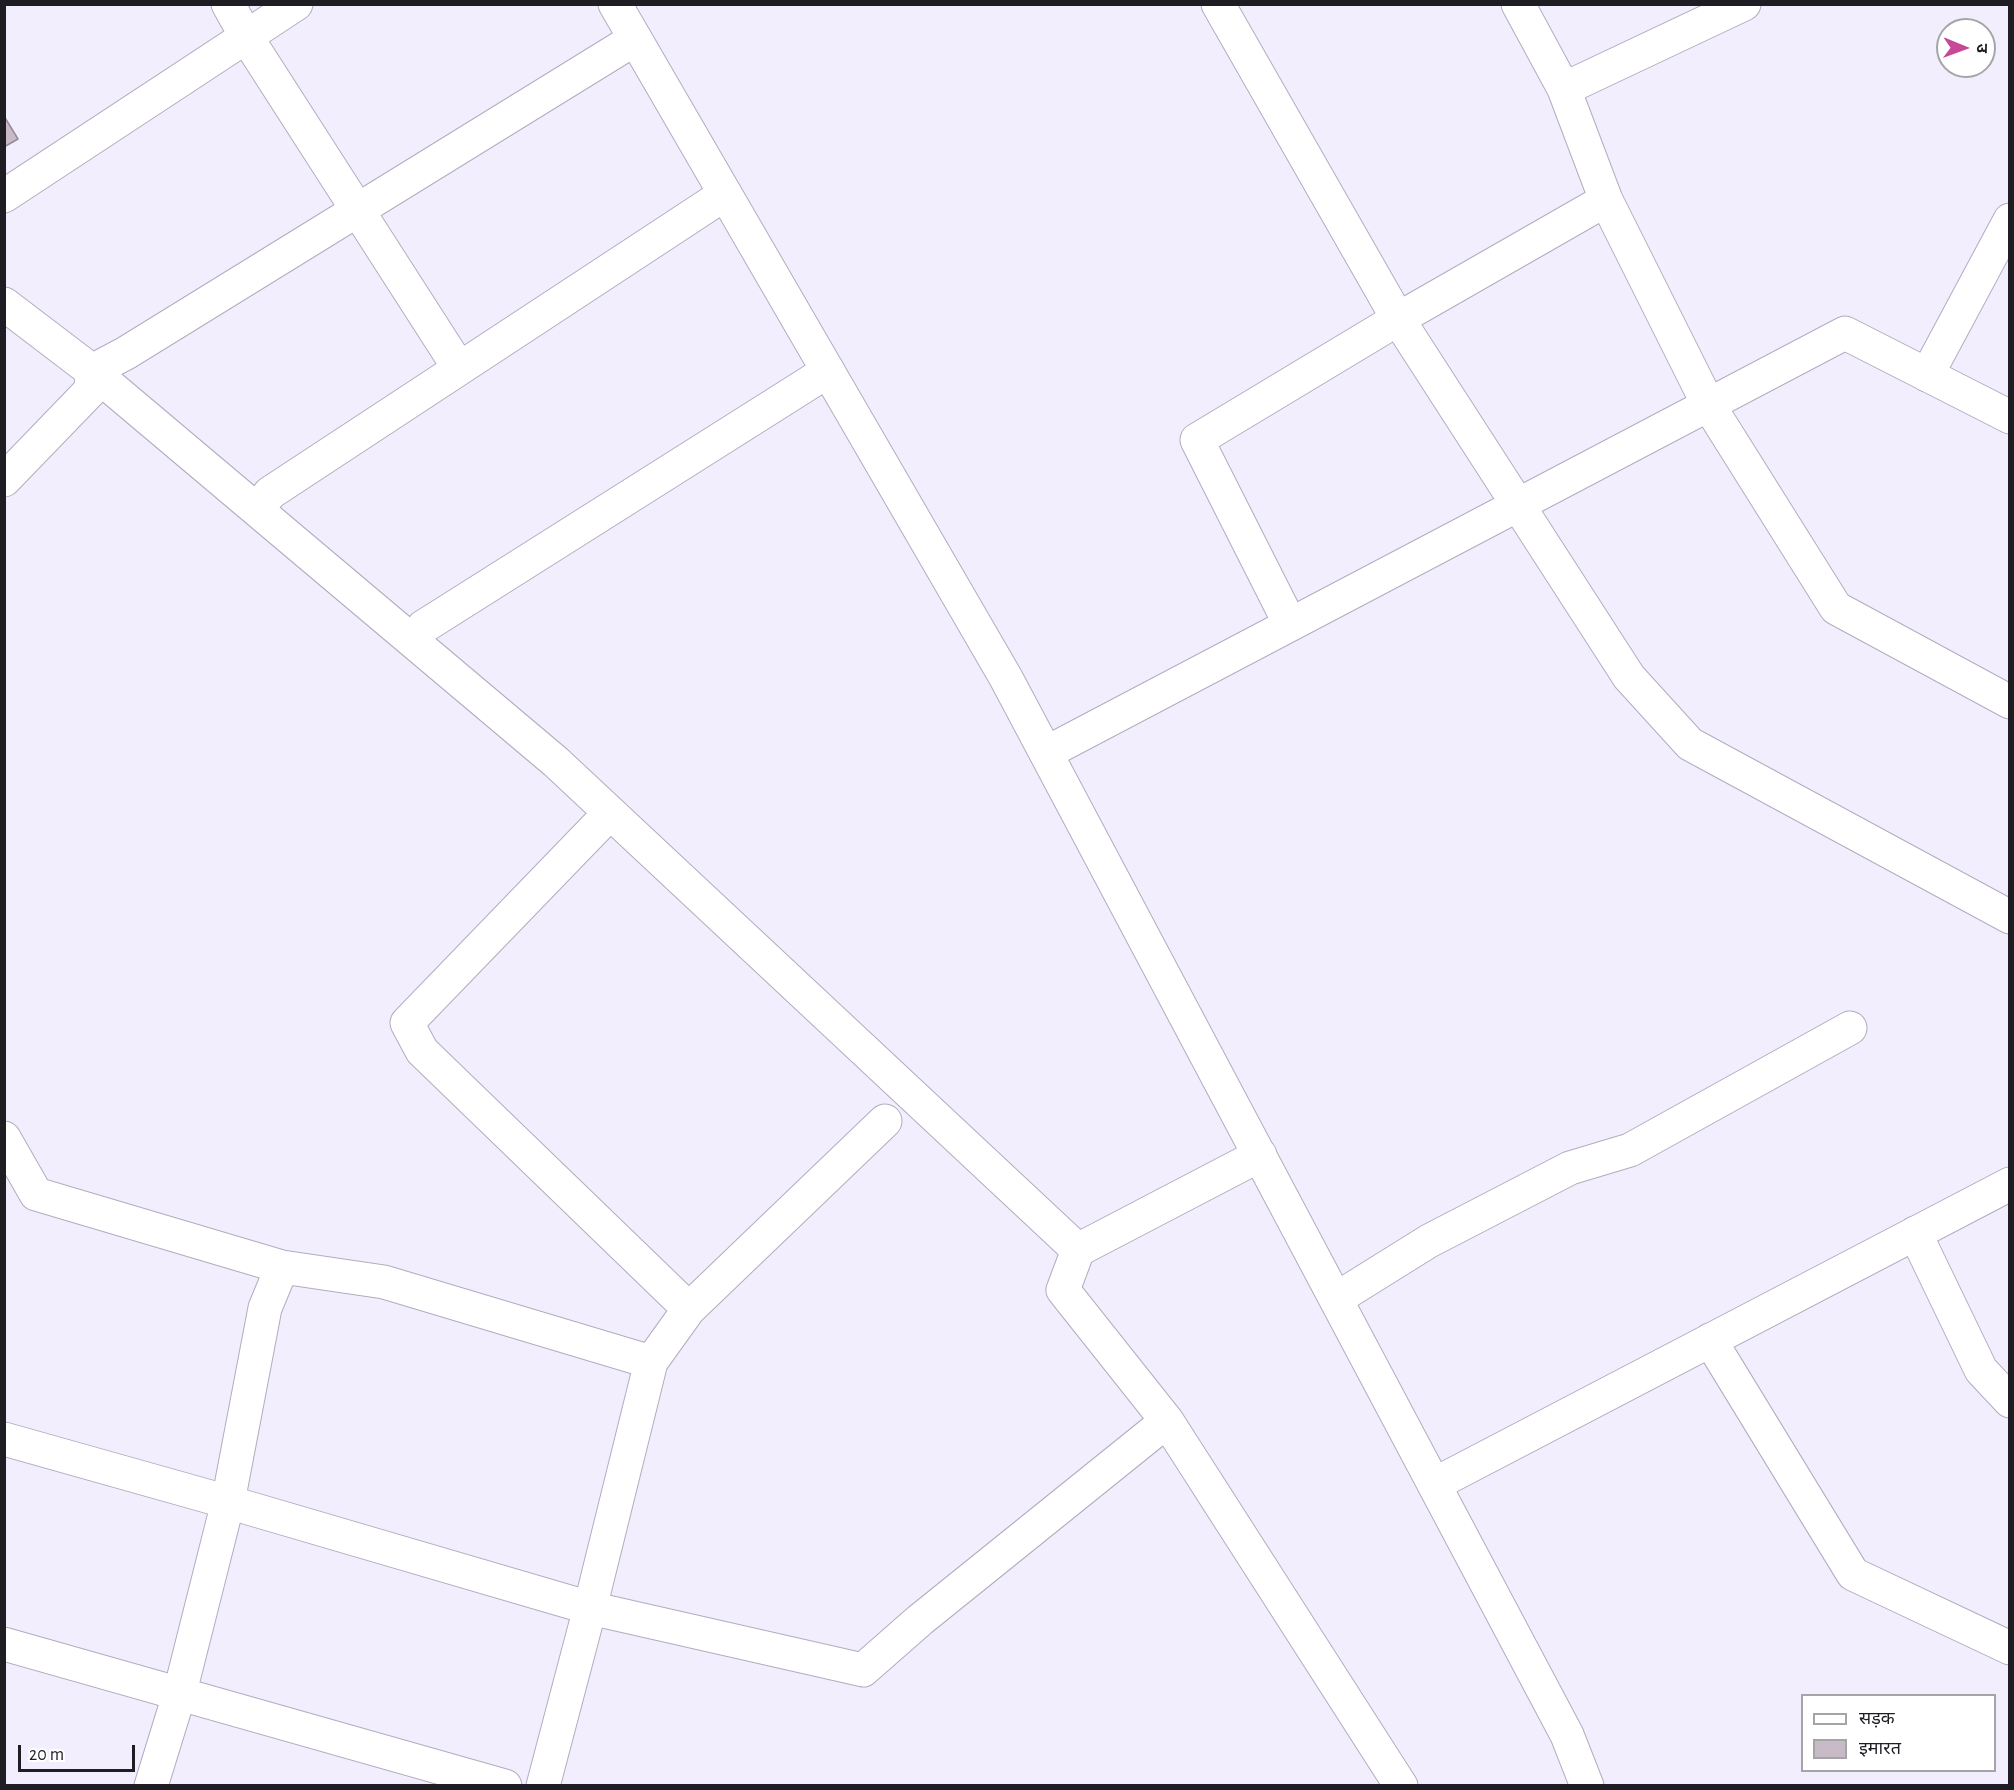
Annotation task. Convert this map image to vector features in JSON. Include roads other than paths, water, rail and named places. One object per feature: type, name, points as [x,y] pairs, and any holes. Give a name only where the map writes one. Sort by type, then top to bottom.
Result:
[{"type":"street","points":[[228,4],[247,38],[356,210],[459,368]]},
{"type":"street","points":[[4,196],[296,4]]},
{"type":"street","points":[[615,4],[1006,678],[1568,1734],[1587,1785]]},
{"type":"street","points":[[1218,4],[1398,319],[1629,677],[1690,744],[2010,917]]},
{"type":"street","points":[[1518,4],[1564,89],[1606,200],[1708,404],[1836,608],[2010,702]]},
{"type":"street","points":[[1564,89],[1744,4]]},
{"type":"street","points":[[92,371],[126,353],[635,39]]},
{"type":"street","points":[[257,510],[270,493],[725,194]]},
{"type":"street","points":[[1290,624],[1197,440],[1398,319],[1606,200]]},
{"type":"street","points":[[1927,375],[2010,220]]},
{"type":"street","points":[[4,304],[92,371],[556,762],[1078,1250]]},
{"type":"street","points":[[1046,753],[1845,333],[2010,417]]},
{"type":"street","points":[[4,480],[91,390],[92,371]]},
{"type":"street","points":[[414,642],[423,627],[828,371]]},
{"type":"street","points":[[610,813],[407,1023],[423,1051],[689,1309]]},
{"type":"street","points":[[1336,1299],[1429,1241],[1570,1168],[1630,1150],[1850,1028]]},
{"type":"street","points":[[543,1785],[651,1362],[689,1309],[885,1121]]},
{"type":"street","points":[[4,1138],[36,1194],[282,1268],[384,1282],[651,1362]]},
{"type":"street","points":[[1260,1155],[1078,1250],[1063,1290],[1167,1421],[1401,1785]]},
{"type":"street","points":[[1435,1485],[2010,1184]]},
{"type":"street","points":[[1915,1233],[1982,1370],[2010,1401]]},
{"type":"street","points":[[150,1785],[180,1692],[228,1502],[265,1308],[282,1268]]},
{"type":"street","points":[[1710,1340],[1853,1574],[2010,1648]]},
{"type":"street","points":[[4,1439],[590,1608],[863,1670],[1167,1421]]},
{"type":"street","points":[[4,1644],[506,1785]]}]
